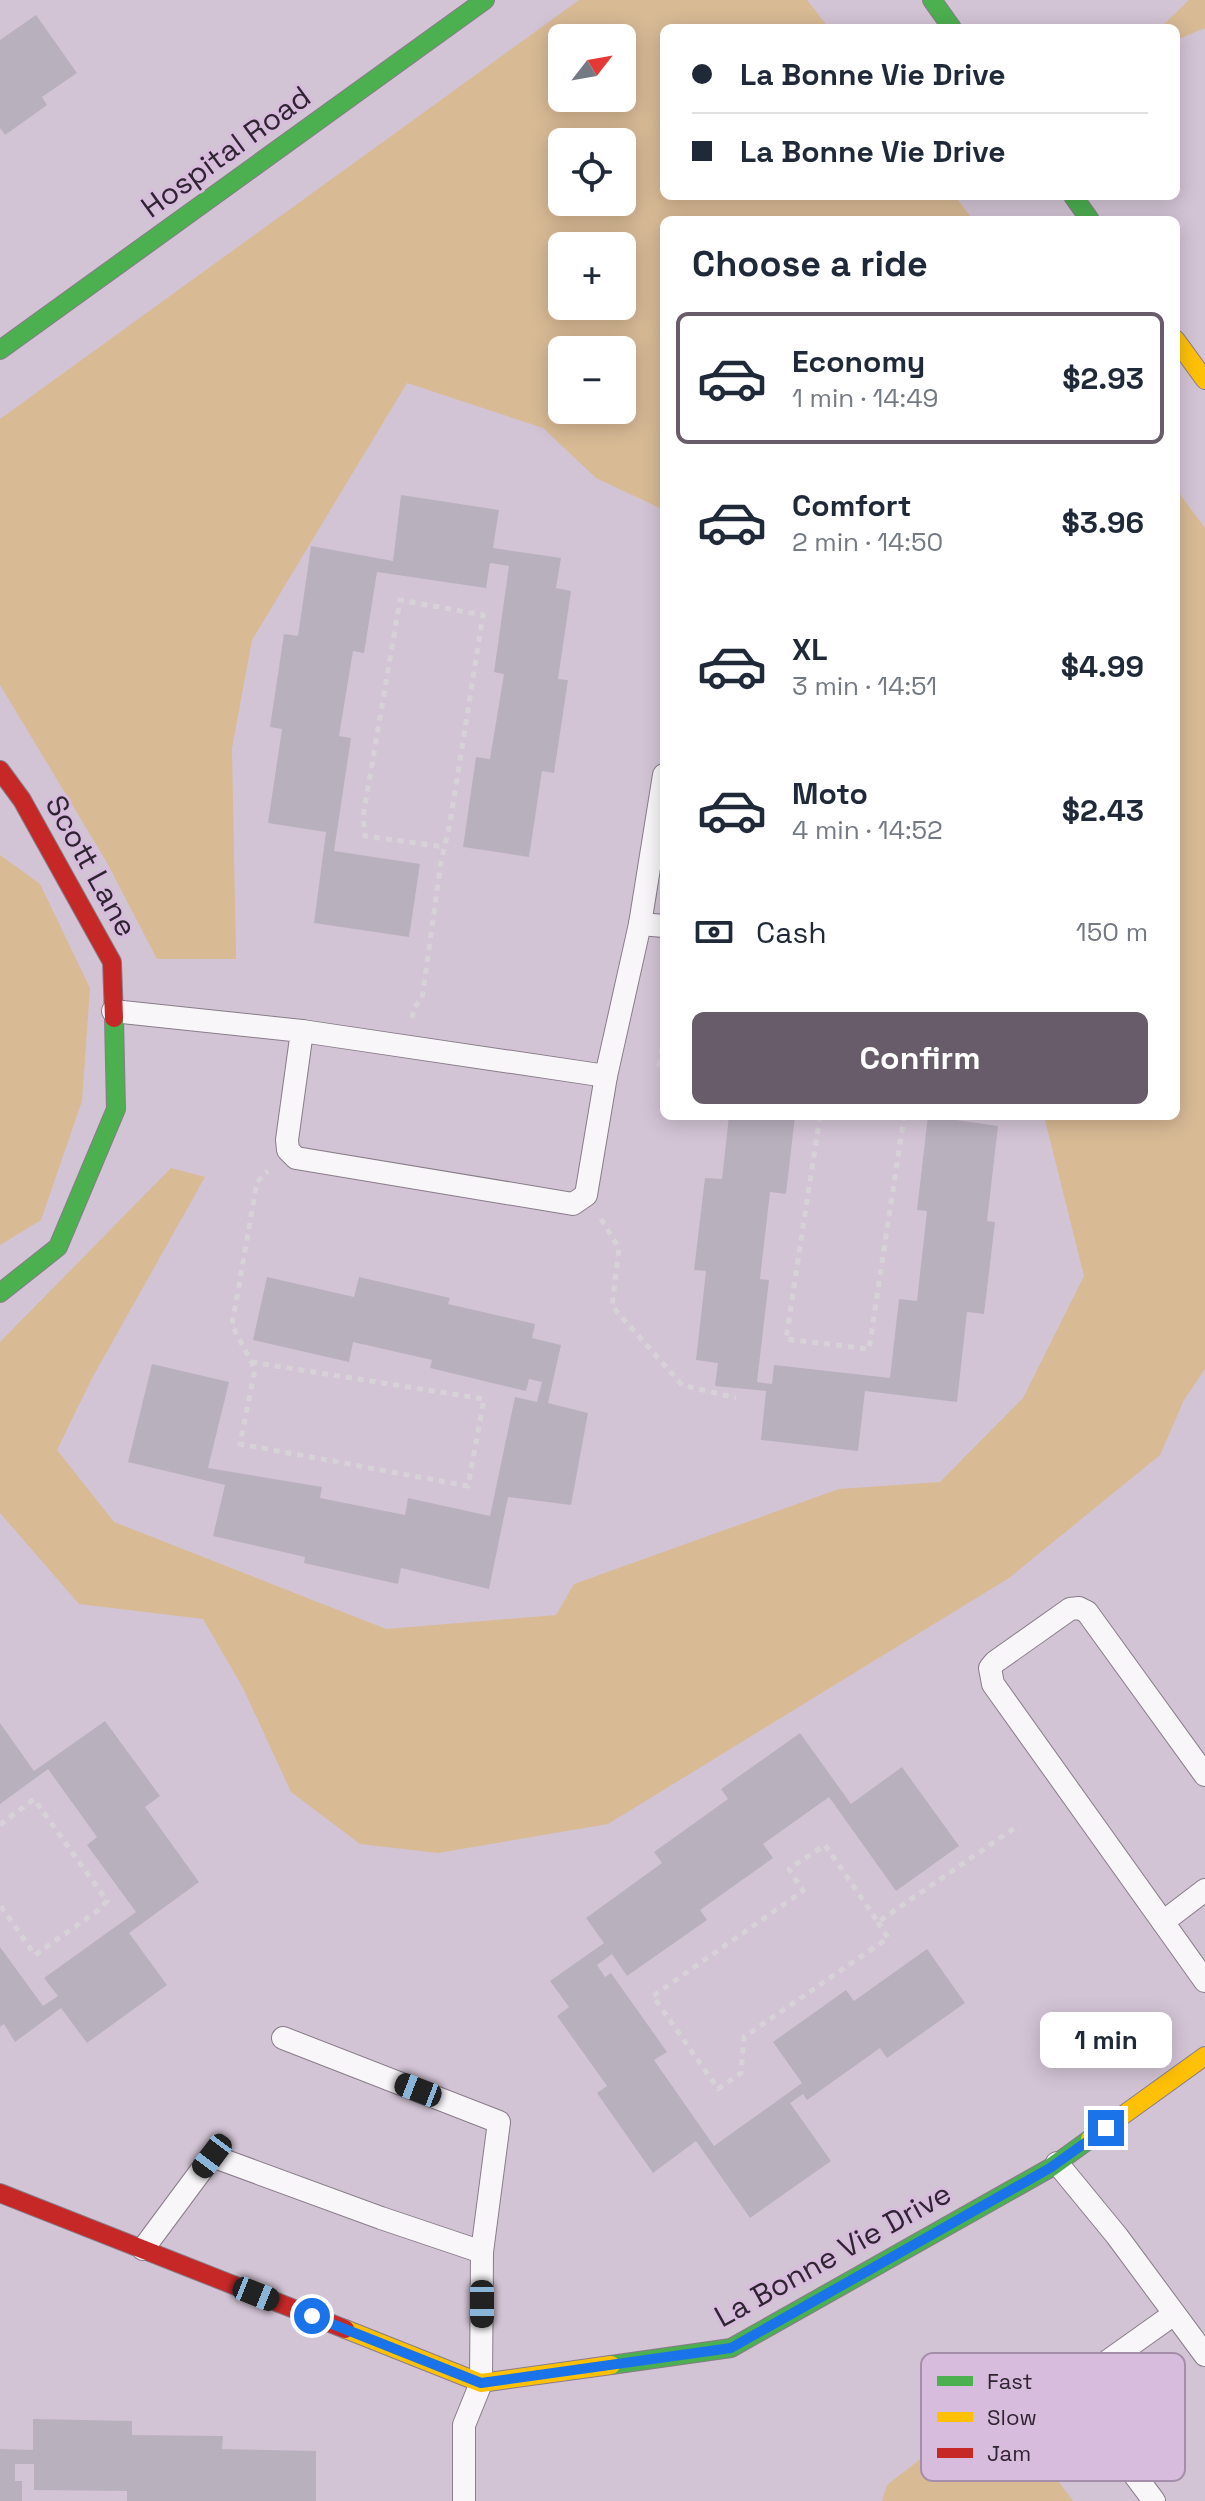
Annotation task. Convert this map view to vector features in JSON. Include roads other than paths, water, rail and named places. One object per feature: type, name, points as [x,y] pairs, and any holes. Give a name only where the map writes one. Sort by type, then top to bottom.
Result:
[{"type":"street","name":"Hospital Road","points":[[0,350],[485,0]]},
{"type":"street","points":[[932,0],[949,24]]},
{"type":"street","points":[[1180,346],[1205,380]]},
{"type":"street","name":"Scott Lane","points":[[0,770],[22,800],[112,962],[116,1109],[58,1247],[0,1293]]},
{"type":"street","name":"La Bonne Vie Drive","points":[[0,2193],[481,2383],[731,2348],[1057,2163],[1205,2056]]},
{"type":"lane","points":[[302,1031],[287,1140],[288,1150],[296,1158],[573,1204],[586,1195],[606,1076],[640,924],[660,800]]},
{"type":"lane","points":[[640,924],[660,926]]},
{"type":"lane","points":[[113,1011],[302,1031],[606,1076]]},
{"type":"lane","points":[[1205,1775],[1087,1612],[1079,1608],[1070,1609],[990,1668],[993,1684],[1205,1981]]},
{"type":"lane","points":[[1163,1922],[1205,1890]]},
{"type":"lane","points":[[283,2038],[499,2122],[482,2252],[481,2383],[464,2425],[464,2501]]},
{"type":"lane","points":[[143,2249],[212,2156],[482,2252]]},
{"type":"lane","points":[[1057,2163],[1117,2236],[1205,2355]]},
{"type":"lane","points":[[1119,2353],[1174,2314]]},
{"type":"lane","points":[[1139,2481],[1154,2501]]}]
